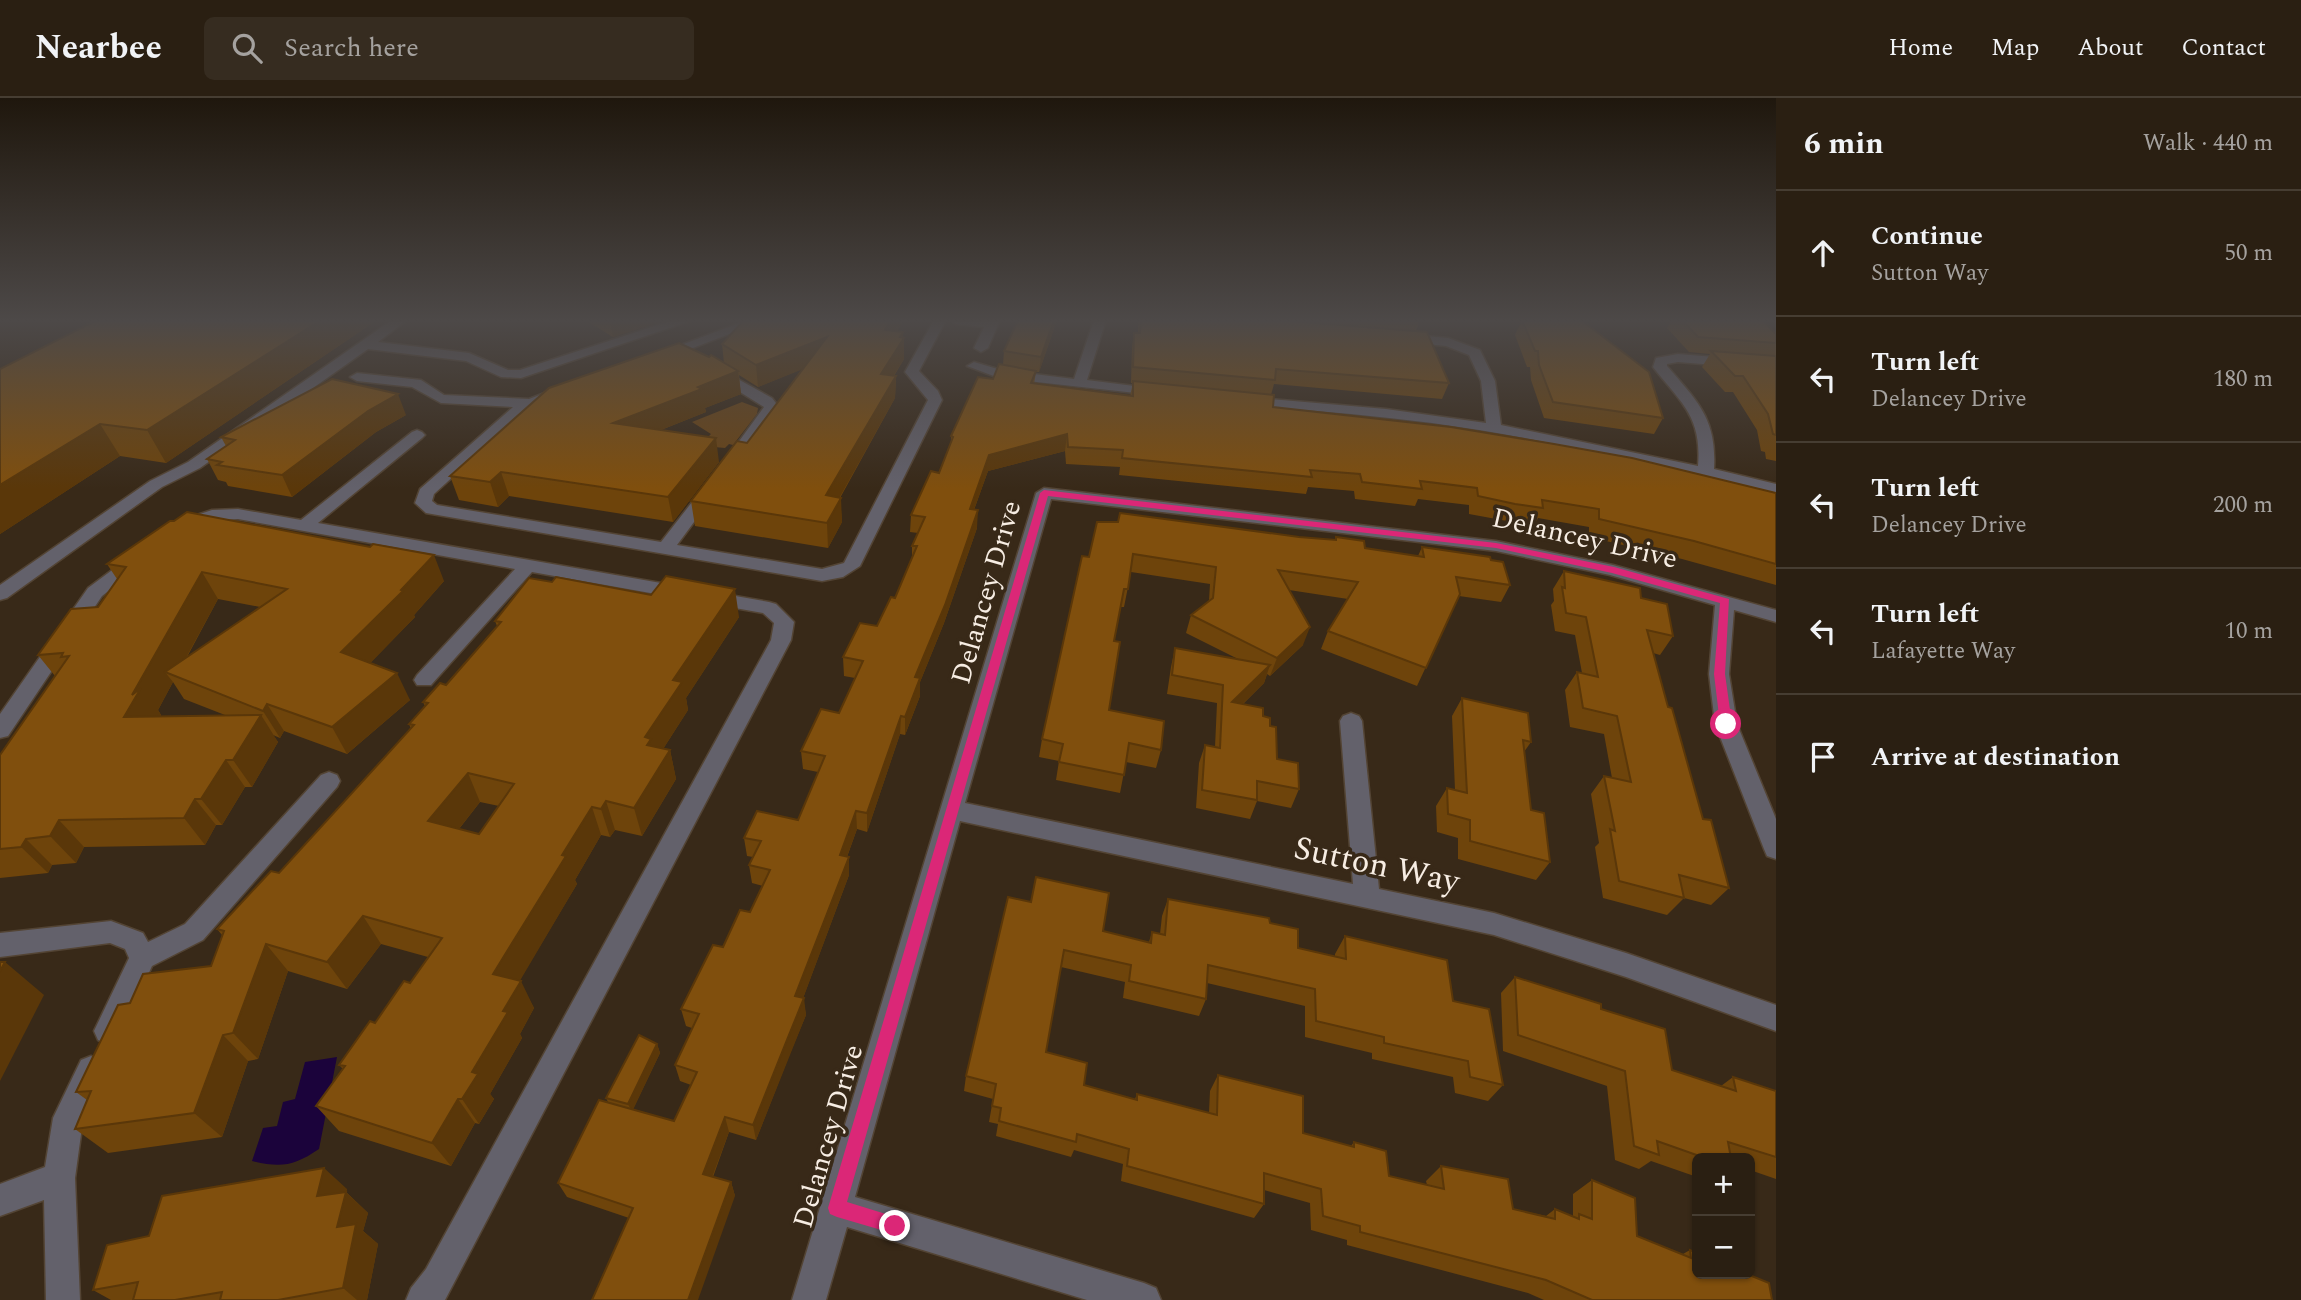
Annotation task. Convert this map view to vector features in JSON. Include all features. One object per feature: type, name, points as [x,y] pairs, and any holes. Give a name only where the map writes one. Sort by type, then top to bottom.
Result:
[{"type":"street","points":[[0,594],[156,484],[194,465],[321,376]]},
{"type":"street","points":[[666,548],[772,407],[727,376]]},
{"type":"street","points":[[528,402],[426,492],[422,500],[426,506],[822,575],[848,568],[935,400],[933,394],[916,376]]},
{"type":"street","points":[[1016,376],[1178,396]]},
{"type":"street","points":[[1079,384],[1082,376]]},
{"type":"street","points":[[1487,376],[1494,429]]},
{"type":"street","points":[[1668,376],[1694,406],[1705,424],[1708,451],[1706,472]]},
{"type":"street","points":[[357,377],[416,383],[435,397],[450,400],[528,402],[577,385]]},
{"type":"street","points":[[1230,400],[1391,414],[1494,429],[1776,489]]},
{"type":"street","points":[[304,526],[417,435]]},
{"type":"street","name":"Delancey Drive","points":[[809,1300],[1044,493],[1496,545],[1614,570],[1776,616]]},
{"type":"street","points":[[171,534],[193,520],[229,513],[769,608],[784,622],[781,640],[438,1281],[424,1300]]},
{"type":"street","points":[[0,730],[96,592],[149,551]]},
{"type":"street","points":[[424,680],[527,566]]},
{"type":"street","points":[[1725,601],[1719,674],[1726,724],[1776,849]]},
{"type":"street","points":[[1351,721],[1367,895]]},
{"type":"street","points":[[63,1300],[59,1178],[68,1118],[142,958],[194,932],[329,782]]},
{"type":"street","name":"Sutton Way","points":[[953,810],[1367,895],[1494,924],[1555,941],[1776,1018]]},
{"type":"street","points":[[0,945],[111,932],[134,941],[142,958]]},
{"type":"street","points":[[0,1200],[59,1178]]},
{"type":"street","points":[[837,1208],[1144,1300]]},
{"type":"shaded area","points":[[742,402],[758,408],[757,414],[733,445],[729,444],[725,448],[714,447],[709,436],[711,434],[692,422]]},
{"type":"shaded area","points":[[337,1057],[319,1149],[287,1164],[252,1161],[263,1128],[277,1126],[283,1102],[295,1099],[305,1062]]},
{"type":"building","points":[[0,376],[232,376],[147,430],[100,424],[0,485]]},
{"type":"building","points":[[583,376],[725,376],[698,387],[702,389],[613,423],[716,438],[668,497],[501,472],[490,482],[450,476],[549,388]]},
{"type":"building","points":[[797,376],[896,376],[826,495],[841,498],[827,523],[691,501],[737,441],[747,443]]},
{"type":"building","points":[[994,376],[1034,376],[1031,383],[1133,396],[1133,381],[1274,395],[1273,407],[1451,427],[1632,458],[1776,493],[1776,564],[1599,519],[1599,509],[1542,500],[1543,508],[1515,504],[1478,496],[1477,488],[1420,481],[1422,489],[1362,482],[1360,474],[1310,470],[1312,477],[1122,458],[1123,450],[1068,447],[1067,434],[989,455],[970,509],[978,510],[945,605],[915,677],[920,678],[905,717],[901,716],[867,813],[856,811],[840,855],[849,857],[795,996],[804,998],[753,1125],[725,1117],[703,1174],[731,1182],[688,1300],[592,1300],[633,1208],[558,1183],[599,1100],[674,1121],[697,1072],[675,1065],[699,1014],[681,1009],[713,945],[723,947],[740,910],[750,912],[770,870],[749,865],[761,841],[744,838],[757,811],[798,820],[825,756],[801,751],[821,709],[839,713],[863,661],[843,657],[860,623],[877,626],[891,597],[895,598],[917,546],[912,546],[925,517],[911,515],[931,471],[939,473],[953,437],[951,436],[978,377],[993,379]]},
{"type":"building","points":[[1232,376],[1275,376],[1275,380]]},
{"type":"building","points":[[1364,376],[1446,376],[1449,383]]},
{"type":"building","points":[[1543,376],[1650,376],[1663,418],[1553,402]]},
{"type":"building","points":[[1743,376],[1776,376],[1776,435],[1773,434],[1768,414]]},
{"type":"building","points":[[332,379],[398,394],[368,411],[282,475],[217,465],[222,462],[207,459],[235,440],[221,437]]},
{"type":"building","points":[[187,512],[370,547],[373,544],[434,555],[401,590],[403,591],[341,652],[397,673],[332,727],[267,704],[263,711],[165,672],[287,589],[202,572],[132,695],[141,688],[124,717],[261,715],[233,760],[226,760],[201,799],[195,799],[184,818],[59,820],[50,836],[26,839],[21,847],[0,849],[0,755],[69,656],[61,657],[63,653],[38,655],[71,609],[98,607],[126,567],[107,564]]},
{"type":"building","points":[[1120,513],[1299,537],[1336,540],[1336,537],[1364,541],[1365,548],[1424,557],[1422,547],[1490,557],[1491,560],[1503,562],[1510,585],[1456,577],[1460,594],[1426,668],[1328,631],[1358,582],[1278,570],[1310,627],[1277,658],[1191,615],[1213,598],[1216,567],[1133,554],[1128,589],[1124,589],[1114,641],[1120,642],[1109,710],[1164,721],[1161,750],[1129,743],[1124,775],[1059,762],[1063,744],[1042,739],[1082,556],[1089,557],[1097,522],[1118,522]]},
{"type":"building","points":[[1564,571],[1640,588],[1641,598],[1667,604],[1673,636],[1647,630],[1703,819],[1711,820],[1729,888],[1679,875],[1684,898],[1619,881],[1610,829],[1615,831],[1604,776],[1631,782],[1617,716],[1583,708],[1577,672],[1598,677],[1586,617],[1566,613],[1562,587],[1565,588]]},
{"type":"building","points":[[666,576],[735,589],[673,680],[682,682],[645,737],[651,739],[647,745],[670,750],[634,808],[606,801],[601,809],[592,807],[562,855],[566,856],[493,974],[521,981],[503,1011],[508,1012],[472,1072],[478,1074],[462,1099],[458,1099],[432,1143],[316,1106],[345,1066],[339,1065],[370,1021],[375,1023],[404,981],[410,983],[442,938],[363,916],[327,962],[266,944],[233,1033],[223,1035],[194,1113],[75,1129],[91,1091],[76,1092],[118,1005],[130,1003],[143,974],[211,966],[224,931],[217,929],[271,871],[279,873],[414,725],[409,724],[428,703],[423,702],[440,683],[446,685],[501,622],[495,621],[529,578],[552,582],[556,577],[651,595]],"holes":[[[468,773],[514,784],[479,834],[428,821]]]},
{"type":"building","points":[[1175,648],[1270,665],[1232,702],[1263,708],[1263,716],[1270,718],[1270,726],[1276,727],[1277,759],[1298,763],[1299,789],[1257,781],[1257,800],[1202,790],[1205,745],[1220,748],[1223,685],[1172,675]]},
{"type":"building","points":[[1462,698],[1528,713],[1531,742],[1523,740],[1531,810],[1544,813],[1550,862],[1470,841],[1470,820],[1448,814],[1447,788],[1467,793]]},
{"type":"building","points":[[1036,877],[1109,893],[1103,931],[1151,943],[1152,932],[1165,935],[1168,899],[1269,918],[1270,923],[1298,929],[1298,948],[1346,959],[1345,936],[1447,960],[1453,1001],[1489,1009],[1503,1085],[1470,1077],[1468,1061],[1384,1043],[1384,1037],[1316,1021],[1315,989],[1208,965],[1206,999],[1129,981],[1131,965],[1064,950],[1046,1052],[1087,1063],[1084,1085],[1137,1100],[1137,1094],[1217,1115],[1218,1075],[1303,1096],[1303,1133],[1354,1147],[1354,1142],[1386,1151],[1389,1176],[1444,1189],[1441,1166],[1508,1179],[1513,1209],[1555,1219],[1555,1209],[1579,1219],[1579,1214],[1592,1219],[1592,1180],[1635,1198],[1637,1236],[1691,1258],[1690,1250],[1692,1251],[1692,1279],[1755,1277],[1769,1283],[1772,1300],[1592,1300],[1546,1280],[1360,1232],[1360,1226],[1323,1216],[1321,1189],[1264,1173],[1264,1204],[1127,1166],[1129,1149],[1077,1134],[1076,1142],[999,1121],[1001,1108],[992,1106],[996,1084],[966,1076],[1008,897],[1031,902]]},
{"type":"building","points":[[1515,977],[1601,1004],[1601,1009],[1665,1029],[1672,1070],[1736,1091],[1733,1077],[1776,1091],[1776,1157],[1728,1142],[1730,1153],[1692,1153],[1657,1141],[1659,1155],[1634,1146],[1625,1071],[1518,1035]]},
{"type":"building","points":[[639,1035],[657,1044],[628,1104],[606,1098]]},
{"type":"building","points":[[324,1168],[317,1196],[346,1192],[337,1227],[356,1224],[343,1288],[278,1300],[220,1300],[222,1292],[175,1300],[133,1300],[138,1282],[93,1290],[107,1245],[149,1236],[162,1196]]},
{"type":"route","points":[[895,1226],[837,1208],[1044,493],[1496,545],[1614,570],[1725,601],[1719,674],[1726,724]]}]
